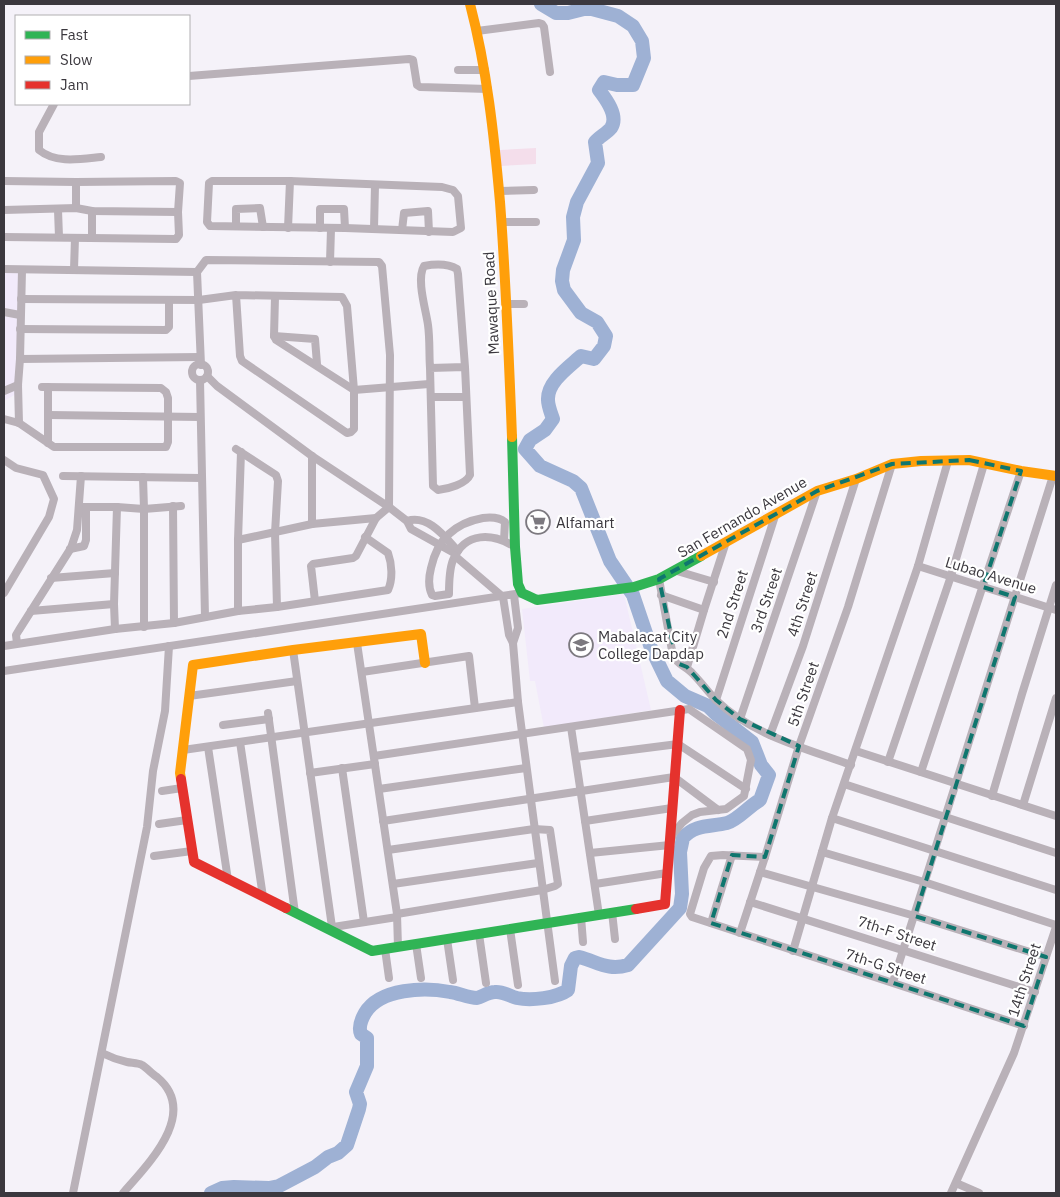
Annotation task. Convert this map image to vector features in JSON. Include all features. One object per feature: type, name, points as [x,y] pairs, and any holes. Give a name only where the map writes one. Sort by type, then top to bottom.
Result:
[{"type":"street","name":"Mawaque Road","points":[[470,4],[488,89],[502,222],[508,304],[515,547],[518,584],[522,596]]},
{"type":"street","points":[[477,31],[542,24],[550,72]]},
{"type":"street","points":[[190,76],[409,59],[413,60],[415,80],[420,87],[488,89]]},
{"type":"street","points":[[458,70],[485,70]]},
{"type":"street","points":[[53,105],[39,132],[39,150],[51,157],[66,159],[101,157]]},
{"type":"street","points":[[4,181],[176,180],[180,183],[179,235],[176,239],[4,237]]},
{"type":"street","points":[[212,181],[290,181],[442,187],[453,190],[458,196],[461,228],[453,232],[430,232],[345,228],[210,226],[207,222],[209,183],[212,181]]},
{"type":"street","points":[[288,228],[290,181]]},
{"type":"street","points":[[76,182],[76,208]]},
{"type":"street","points":[[374,229],[375,185]]},
{"type":"street","points":[[499,191],[534,190]]},
{"type":"street","points":[[4,210],[76,208],[92,211],[178,212]]},
{"type":"street","points":[[236,226],[236,208],[260,208],[263,227]]},
{"type":"street","points":[[320,228],[320,208],[344,209],[345,228]]},
{"type":"street","points":[[58,210],[59,238]]},
{"type":"street","points":[[92,211],[92,238]]},
{"type":"street","points":[[402,230],[404,212],[428,211],[430,232]]},
{"type":"street","points":[[502,222],[536,222]]},
{"type":"street","points":[[330,262],[331,229]]},
{"type":"street","points":[[74,270],[75,238]]},
{"type":"street","points":[[205,617],[200,417],[204,378],[207,369],[201,361],[197,272],[206,260],[379,262],[382,266],[391,387],[389,507],[376,518],[356,556],[313,564],[315,601]]},
{"type":"street","points":[[442,264],[457,268],[465,367],[468,479],[465,482],[438,490],[433,486],[428,325],[421,272],[424,266],[442,264]]},
{"type":"street","points":[[4,269],[197,272]]},
{"type":"street","points":[[19,423],[18,385],[22,270]]},
{"type":"street","points":[[21,299],[199,300],[236,295],[342,297],[347,306],[354,390],[354,429],[351,432],[347,433],[242,361],[240,356],[236,295]]},
{"type":"street","points":[[274,297],[274,336],[278,341],[317,364],[354,390],[429,384]]},
{"type":"street","points":[[20,329],[166,330],[169,327],[169,300]]},
{"type":"street","points":[[508,304],[524,304]]},
{"type":"street","points":[[4,312],[20,315]]},
{"type":"street","points":[[274,336],[315,335],[317,364]]},
{"type":"street","points":[[20,360],[201,361]]},
{"type":"street","points":[[201,361],[194,367],[193,377],[204,378],[217,386],[312,456],[407,520],[411,529],[457,554]]},
{"type":"street","points":[[430,368],[465,367]]},
{"type":"street","points":[[4,391],[18,385]]},
{"type":"street","points":[[4,419],[19,423],[48,443],[54,447],[59,448],[166,447],[168,442],[168,398],[166,392],[161,388],[45,387],[49,415],[48,443]]},
{"type":"street","points":[[431,397],[466,396]]},
{"type":"street","points":[[49,415],[200,417]]},
{"type":"street","points":[[238,611],[239,451],[276,475],[278,481],[275,533],[277,607]]},
{"type":"street","points":[[312,456],[312,524]]},
{"type":"street","points":[[4,460],[16,468],[43,475],[54,499],[49,517],[4,593]]},
{"type":"street","name":"San Fernando Avenue","points":[[522,596],[537,600],[556,598],[634,587],[659,579],[677,571],[775,516],[817,490],[856,479],[892,464],[969,460],[1055,476]]},
{"type":"street","points":[[793,951],[832,818],[918,566],[948,461]]},
{"type":"street","name":"5th Street","points":[[740,933],[799,746],[848,607],[892,464]]},
{"type":"street","points":[[888,762],[951,576],[984,464]]},
{"type":"street","points":[[921,772],[1021,471]]},
{"type":"street","points":[[63,476],[202,478]]},
{"type":"street","points":[[70,549],[84,546],[86,540],[81,476]]},
{"type":"street","points":[[893,982],[935,851],[944,816],[1055,476]]},
{"type":"street","points":[[143,477],[144,627]]},
{"type":"street","name":"4th Street","points":[[770,736],[803,646],[856,479]]},
{"type":"street","name":"3rd Street","points":[[740,719],[817,490]]},
{"type":"street","points":[[82,507],[144,509],[177,506],[174,623]]},
{"type":"street","points":[[17,643],[16,635],[70,549],[77,530],[82,507]]},
{"type":"street","points":[[115,629],[114,604],[118,507]]},
{"type":"street","name":"2nd Street","points":[[716,700],[775,516]]},
{"type":"street","points":[[449,594],[435,596],[430,592],[429,575],[439,545],[446,537],[469,520],[490,517],[505,522],[504,540]]},
{"type":"street","points":[[238,540],[312,524],[376,518]]},
{"type":"street","points":[[407,520],[418,518],[428,522],[446,537],[457,554],[503,597],[508,636],[513,643]]},
{"type":"street","points":[[448,605],[450,571],[457,554],[465,544],[476,537],[489,536],[504,540],[515,547]]},
{"type":"street","points":[[4,646],[115,629],[174,623],[238,611],[388,590],[391,584],[391,567],[388,553],[365,538]]},
{"type":"street","points":[[687,667],[726,542]]},
{"type":"street","name":"Lubao Avenue","points":[[918,566],[1053,608]]},
{"type":"street","points":[[677,571],[714,582]]},
{"type":"street","points":[[52,578],[115,573]]},
{"type":"street","points":[[659,579],[673,656],[678,663],[687,667],[716,700],[740,719],[770,736],[851,765]]},
{"type":"street","points":[[992,796],[1053,608],[1056,585]]},
{"type":"street","points":[[661,595],[704,610]]},
{"type":"street","points":[[4,670],[503,597],[522,596],[516,617],[518,628],[513,643],[518,702],[555,981]]},
{"type":"street","points":[[31,611],[114,604]]},
{"type":"street","points":[[506,619],[516,617]]},
{"type":"street","points":[[425,663],[421,634],[193,665],[180,773],[194,862],[295,913],[328,927],[372,951],[665,904],[680,710]]},
{"type":"street","points":[[356,643],[370,724],[393,884],[397,915],[398,947]]},
{"type":"street","points":[[73,1193],[148,828],[153,772],[165,711],[169,646]]},
{"type":"street","points":[[293,650],[328,927]]},
{"type":"street","points":[[362,672],[469,656],[475,708]]},
{"type":"street","points":[[189,696],[297,681]]},
{"type":"street","points":[[1023,805],[1056,698]]},
{"type":"street","points":[[183,750],[518,702]]},
{"type":"street","points":[[310,773],[522,734],[689,709],[747,749],[751,760],[744,796],[726,809],[700,812],[682,823],[673,834],[670,845]]},
{"type":"street","points":[[223,725],[268,716],[295,913]]},
{"type":"street","points":[[571,727],[599,914]]},
{"type":"street","points":[[240,742],[263,897]]},
{"type":"street","points":[[576,756],[676,744],[746,789]]},
{"type":"street","points":[[208,747],[228,880]]},
{"type":"street","points":[[856,751],[1056,815]]},
{"type":"street","points":[[342,768],[364,922]]},
{"type":"street","points":[[379,789],[526,768]]},
{"type":"street","points":[[384,821],[674,777],[718,810]]},
{"type":"street","points":[[844,784],[1056,853]]},
{"type":"street","points":[[162,791],[182,788]]},
{"type":"street","points":[[585,821],[672,808]]},
{"type":"street","points":[[832,818],[1056,890]]},
{"type":"street","points":[[159,824],[187,820]]},
{"type":"street","points":[[328,927],[542,890],[558,884],[550,830],[534,829],[388,850]]},
{"type":"street","points":[[590,854],[670,845]]},
{"type":"street","points":[[154,856],[192,851]]},
{"type":"street","points":[[822,852],[924,882],[1056,926]]},
{"type":"street","points":[[711,923],[732,855],[765,858]]},
{"type":"street","name":"7th-G Street","points":[[732,855],[711,856],[704,868],[690,914],[692,917],[1024,1026]]},
{"type":"street","points":[[393,884],[538,863]]},
{"type":"street","points":[[760,872],[914,916],[1046,957]]},
{"type":"street","points":[[595,884],[667,873]]},
{"type":"street","name":"7th-F Street","points":[[750,902],[1035,992]]},
{"type":"street","points":[[612,912],[615,939]]},
{"type":"street","points":[[581,918],[583,942]]},
{"type":"street","name":"14th Street","points":[[951,1193],[1024,1026],[1056,926]]},
{"type":"street","points":[[510,929],[518,985]]},
{"type":"street","points":[[479,934],[486,983]]},
{"type":"street","points":[[447,939],[453,980]]},
{"type":"street","points":[[416,944],[421,978]]},
{"type":"street","points":[[385,949],[388,978]]},
{"type":"street","points":[[102,1053],[112,1058],[142,1065],[162,1081],[172,1096],[174,1115],[167,1136],[156,1154],[123,1193]]},
{"type":"street","points":[[956,1183],[979,1193]]},
{"type":"highlighted area","points":[[969,460],[1021,471],[983,587],[1015,597],[915,916],[1046,957],[1024,1026],[711,923],[732,855],[765,857],[799,746],[740,719],[716,700],[687,667],[677,663],[659,579],[817,491],[892,464]]},
{"type":"shaded area","points":[[536,148],[536,164],[501,166],[500,150]]},
{"type":"shaded area","points":[[21,272],[16,394],[4,401],[4,273]]},
{"type":"shaded area","name":"Mabalacat City College Dapdap","points":[[624,594],[651,710],[544,728],[535,681],[530,681],[522,609]]},
{"type":"waterway","points":[[211,1193],[222,1188],[269,1188],[279,1186],[315,1167],[347,1145],[360,1104],[356,1092],[367,1066],[367,1038],[361,1034],[360,1024],[365,1013],[381,998],[404,991],[416,990],[440,990],[474,998],[498,992],[523,999],[544,998],[568,990],[571,966],[575,958],[579,957],[615,967],[628,965],[680,908],[682,894],[680,852],[683,838],[698,828],[727,823],[739,816],[760,800],[769,775],[761,765],[752,742],[708,706],[685,696],[667,681],[651,648],[633,595],[610,561],[581,488],[573,481],[540,466],[525,449],[530,440],[545,430],[553,419],[548,400],[551,387],[555,381],[581,356],[594,359],[604,346],[606,336],[597,322],[581,313],[564,290],[562,281],[563,270],[574,240],[573,217],[577,202],[598,163],[595,142],[611,128],[613,123],[611,108],[599,90],[604,82],[617,85],[633,85],[644,58],[642,41],[633,26],[618,16],[588,8],[568,13],[556,13],[541,4]]},
{"type":"traffic: fast","points":[[512,437],[515,547],[518,584],[522,593],[537,600],[634,587],[659,579],[701,556]]},
{"type":"traffic: fast","points":[[286,908],[372,951],[636,909]]},
{"type":"traffic: slow","points":[[470,4],[485,78],[498,177],[506,291],[512,437]]},
{"type":"traffic: slow","points":[[701,556],[817,491],[856,479],[892,464],[969,460],[1056,476]]},
{"type":"traffic: slow","points":[[181,779],[180,773],[193,665],[421,634],[425,663]]},
{"type":"traffic: jam","points":[[636,909],[665,904],[680,710]]},
{"type":"traffic: jam","points":[[181,779],[194,862],[286,908]]},
{"type":"place","name":"Alfamart","points":[[538,522]]},
{"type":"place","name":"Mabalacat City College Dapdap","points":[[581,645]]}]
